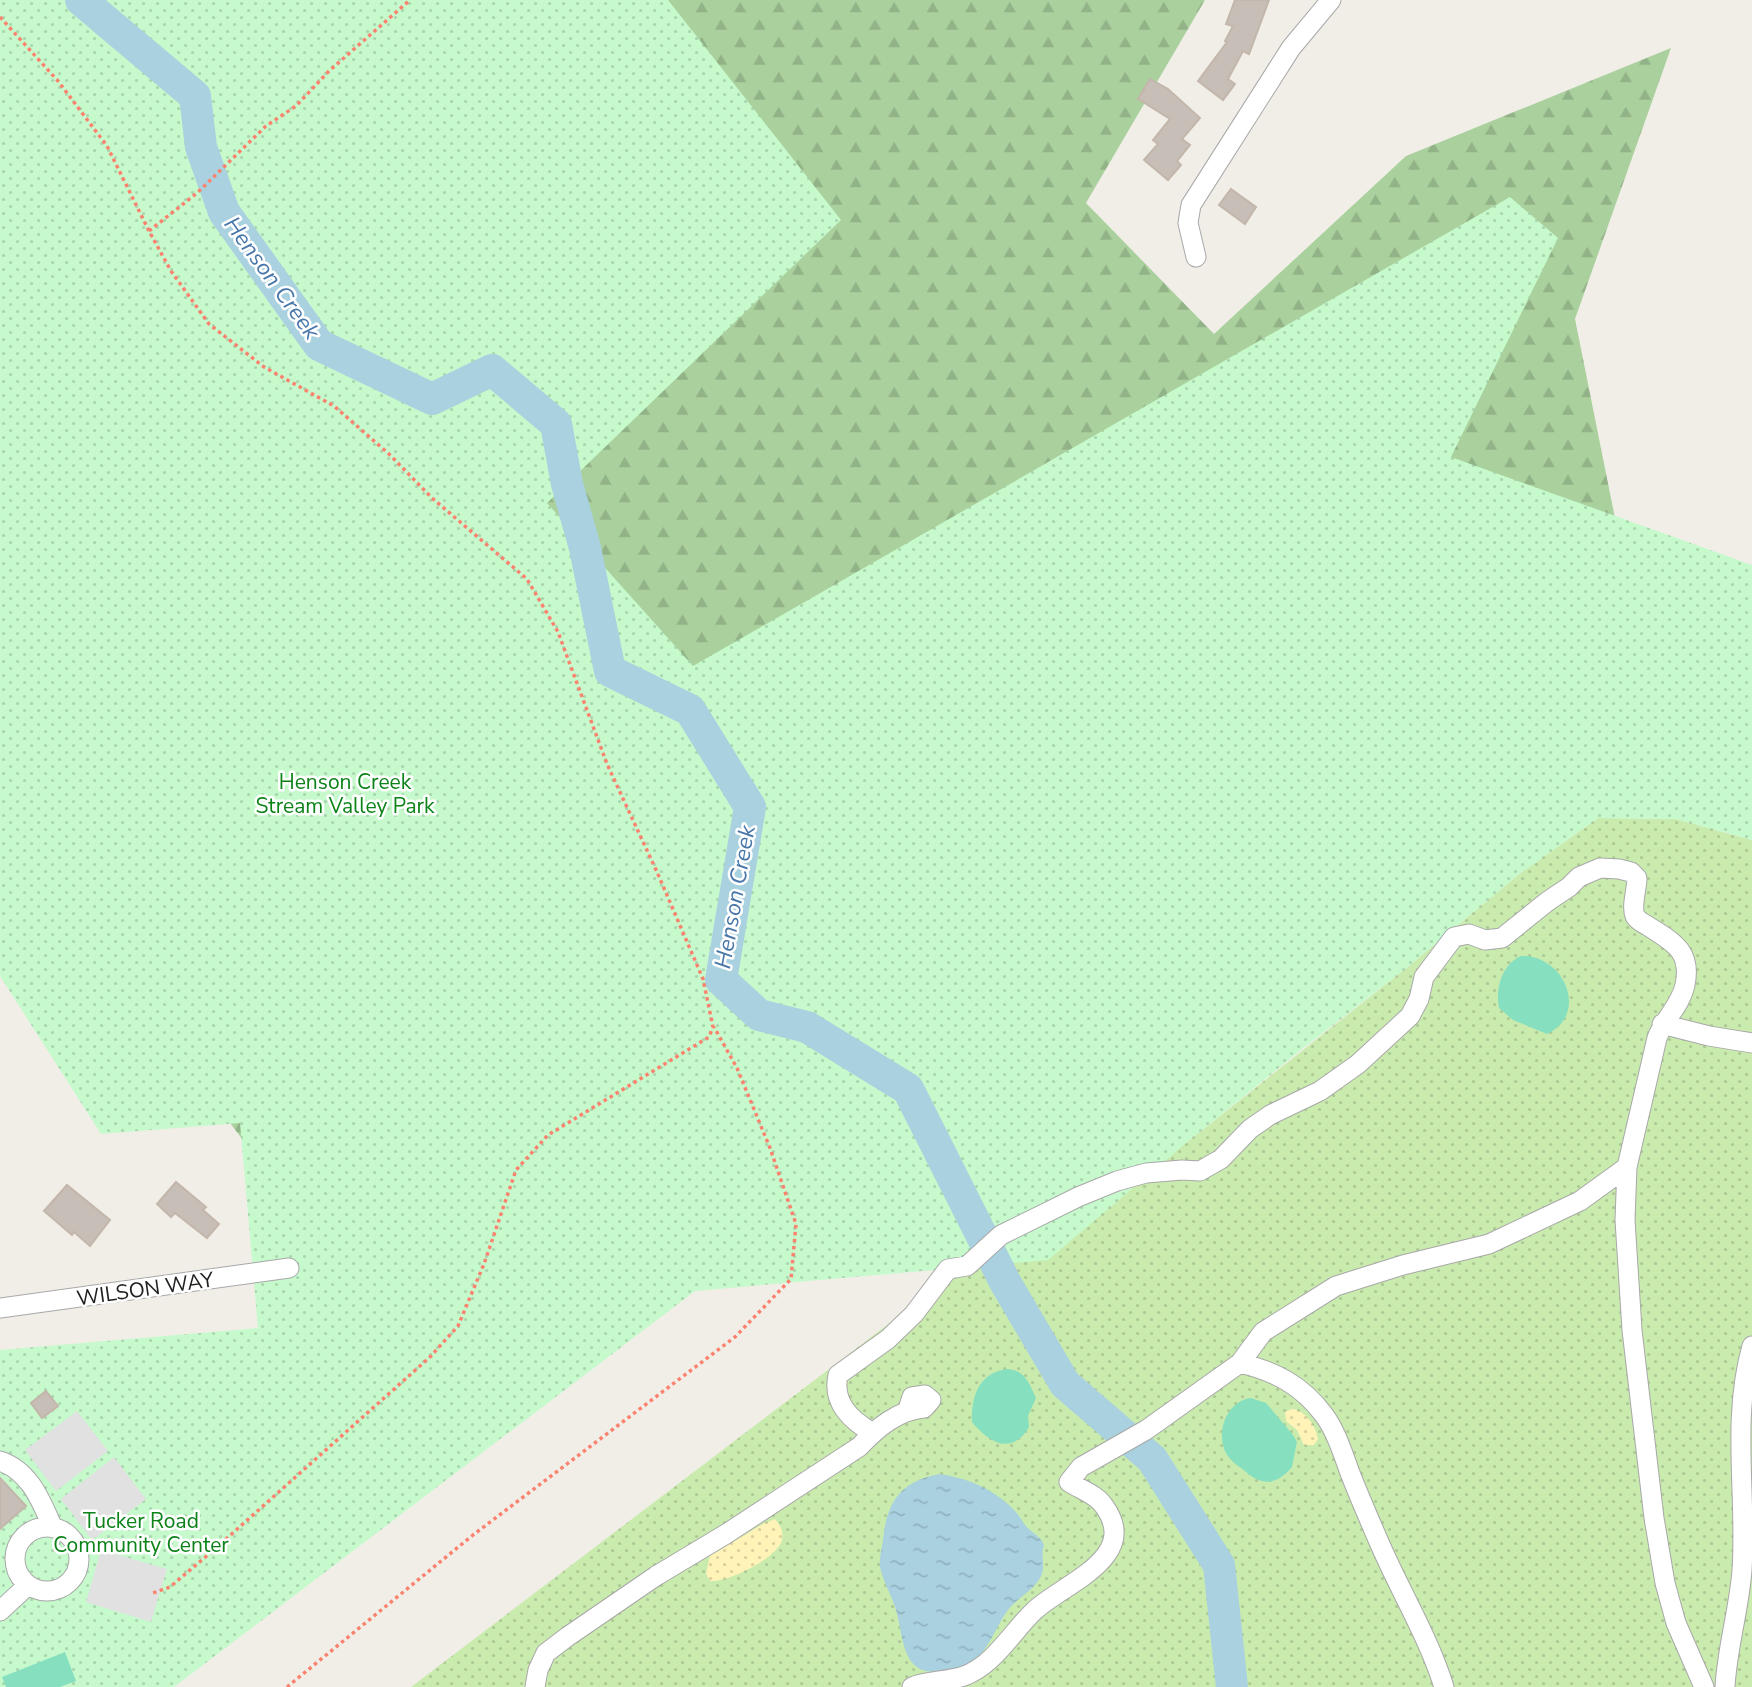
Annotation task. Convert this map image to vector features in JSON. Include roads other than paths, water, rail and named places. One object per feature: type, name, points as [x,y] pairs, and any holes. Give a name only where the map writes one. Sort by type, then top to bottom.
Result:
[{"type":"street","points":[[1196,257],[1188,223],[1191,205],[1291,48],[1331,0]]},
{"type":"street","points":[[873,1433],[846,1414],[837,1393],[838,1375],[888,1339],[914,1314],[948,1269],[967,1266],[1001,1235],[1117,1181],[1146,1173],[1200,1171],[1221,1159],[1250,1129],[1270,1115],[1320,1091],[1358,1064],[1410,1016],[1419,999],[1424,977],[1454,937],[1469,934],[1485,940],[1503,938],[1579,877],[1600,869],[1631,872],[1637,878],[1633,913],[1638,920],[1673,942],[1685,959],[1687,975],[1682,997],[1662,1024],[1627,1167],[1625,1220],[1632,1330],[1654,1518],[1669,1602],[1704,1687]]},
{"type":"street","points":[[1662,1024],[1752,1043]]},
{"type":"street","points":[[912,1687],[964,1676],[983,1666],[1036,1610],[1098,1566],[1109,1552],[1114,1535],[1113,1524],[1104,1506],[1091,1493],[1069,1482],[1081,1467],[1165,1418],[1240,1363],[1263,1332],[1336,1286],[1403,1265],[1489,1244],[1580,1201],[1627,1167]]},
{"type":"street","name":"WILSON WAY","points":[[0,1308],[289,1268]]},
{"type":"street","points":[[1725,1687],[1742,1572],[1743,1506],[1739,1452],[1745,1383],[1752,1346]]},
{"type":"street","points":[[1240,1363],[1262,1368],[1284,1378],[1301,1389],[1325,1416],[1380,1545],[1414,1612],[1444,1687]]},
{"type":"street","points":[[535,1687],[538,1670],[547,1653],[567,1637],[656,1576],[859,1447],[873,1433],[908,1409]]},
{"type":"street","points":[[0,1461],[12,1466],[29,1481],[53,1528]]},
{"type":"street","points":[[53,1528],[64,1532],[76,1547],[79,1557],[78,1571],[58,1590],[47,1592],[27,1585],[16,1567],[18,1546],[33,1531],[53,1528]]},
{"type":"street","points":[[0,1611],[27,1585]]},
{"type":"water","points":[[940,1474],[981,1486],[1007,1503],[1044,1545],[1043,1568],[1038,1581],[1008,1610],[986,1648],[974,1661],[958,1669],[928,1671],[918,1668],[906,1651],[880,1560],[888,1514],[898,1495],[915,1482]]},
{"type":"waterway","name":"Henson Creek","points":[[81,0],[195,96],[201,147],[224,212],[319,345],[432,399],[492,370],[556,424],[610,671],[690,710],[750,807],[721,980],[759,1015],[807,1027],[908,1089],[1005,1282],[1065,1384],[1152,1459],[1219,1565],[1232,1687]]},
{"type":"park label","name":"Henson Creek Stream Valley Park","points":[[345,794]]},
{"type":"park label","name":"Tucker Road Community Center","points":[[141,1533]]}]
